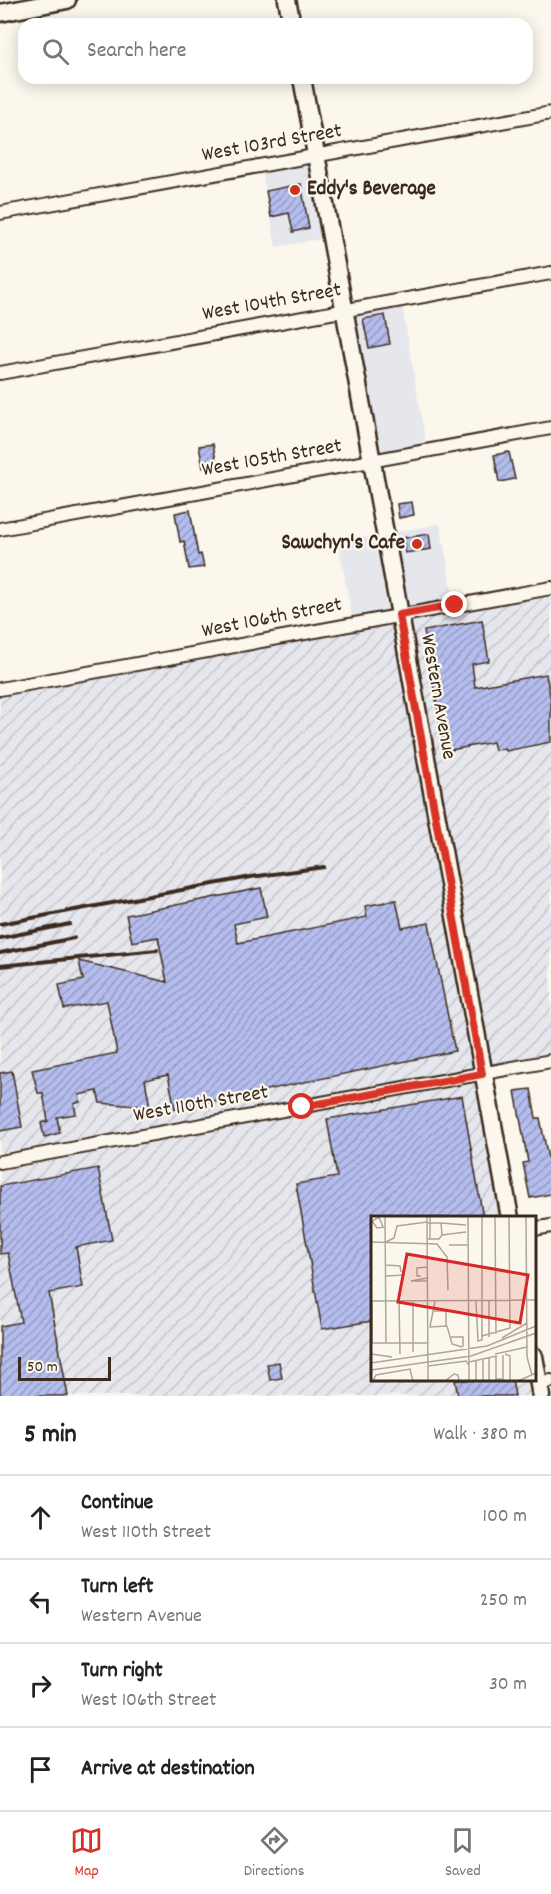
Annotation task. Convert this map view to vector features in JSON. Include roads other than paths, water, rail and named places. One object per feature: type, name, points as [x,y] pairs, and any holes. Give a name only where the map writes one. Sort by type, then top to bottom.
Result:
[{"type":"street","points":[[0,13],[68,0]]},
{"type":"street","points":[[287,0],[291,18]]},
{"type":"street","name":"Western Avenue","points":[[303,84],[510,1216]]},
{"type":"street","name":"West 103rd Street","points":[[0,213],[551,112]]},
{"type":"street","name":"West 104th Street","points":[[0,373],[551,273]]},
{"type":"street","name":"West 105th Street","points":[[0,529],[551,428]]},
{"type":"street","name":"West 106th Street","points":[[0,689],[551,588]]},
{"type":"street","name":"West 110th Street","points":[[0,1162],[551,1061]]},
{"type":"street","points":[[536,1229],[551,1226]]},
{"type":"street","points":[[536,1362],[544,1387]]},
{"type":"railway","points":[[0,924],[251,877],[324,867]]},
{"type":"railway","points":[[0,938],[70,924]]},
{"type":"railway","points":[[0,953],[74,938]]},
{"type":"railway","points":[[0,966],[157,950]]},
{"type":"place","name":"Eddy's Beverage","points":[[295,190]]},
{"type":"place","name":"Sawchyn's Cafe","points":[[417,544]]}]
